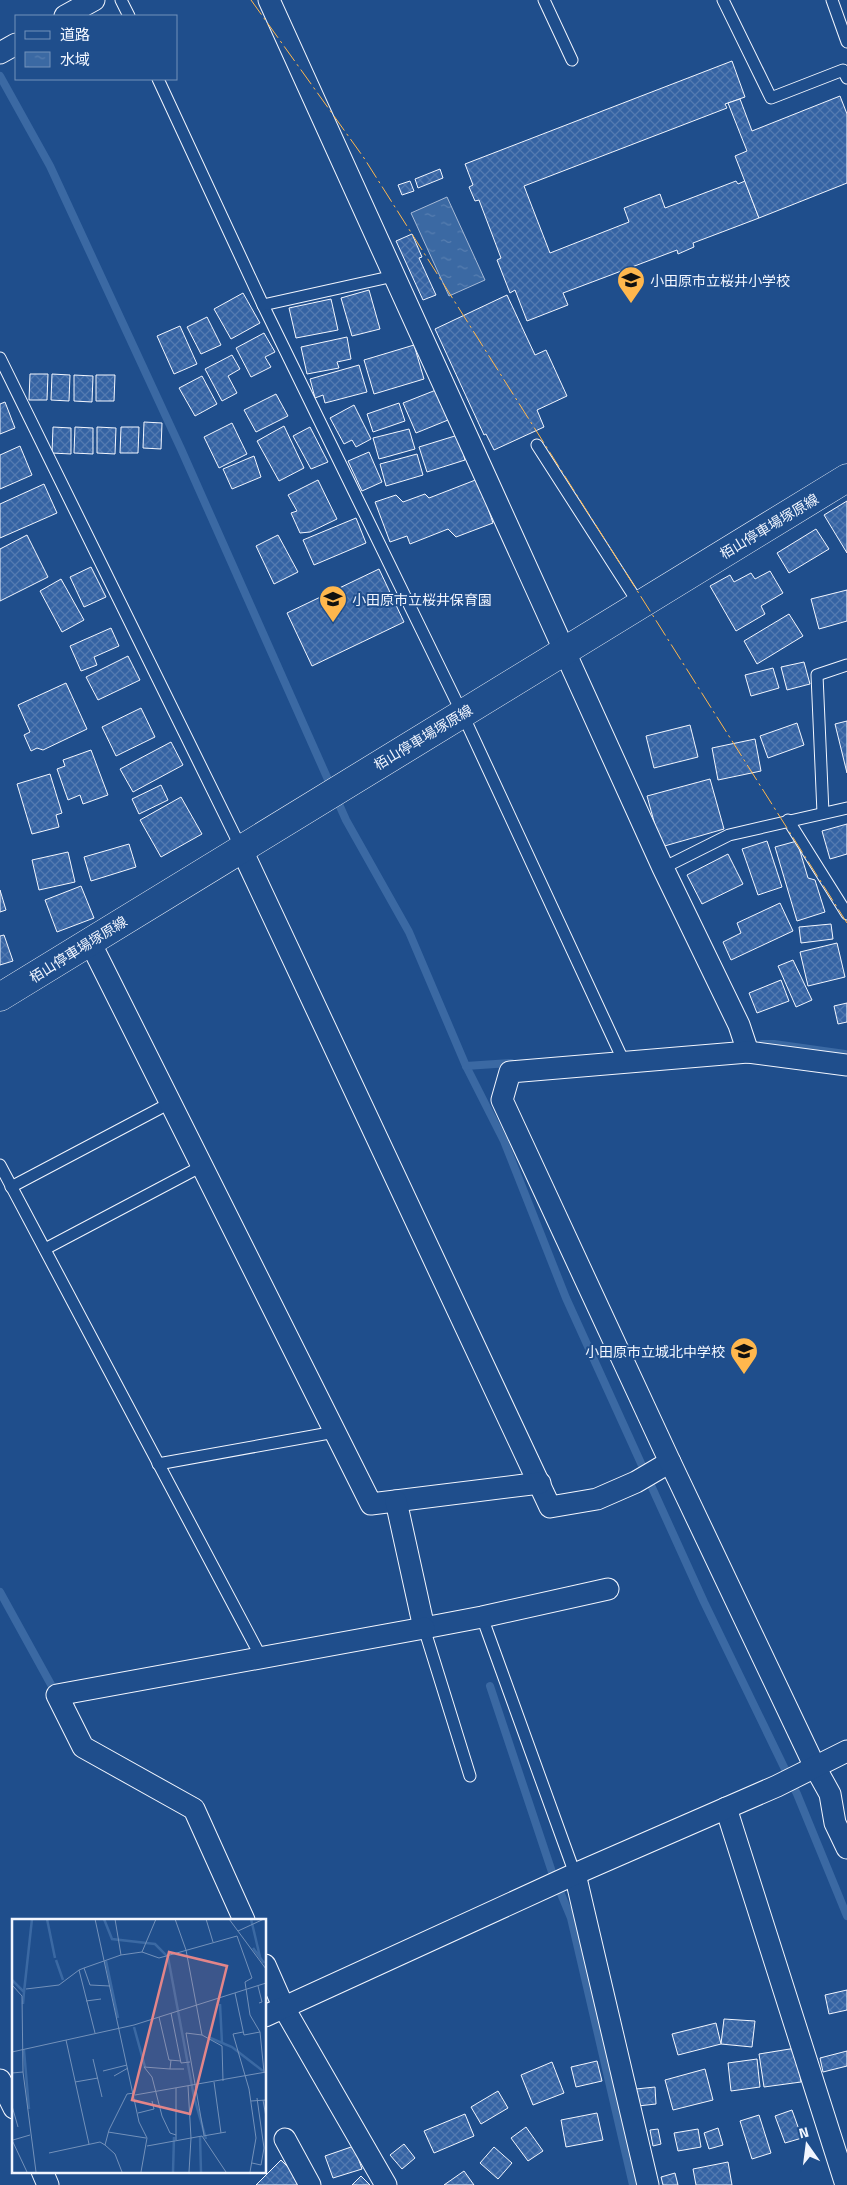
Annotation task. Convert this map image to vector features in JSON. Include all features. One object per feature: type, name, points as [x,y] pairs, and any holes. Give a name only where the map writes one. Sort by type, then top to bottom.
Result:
[{"type":"main road","name":"栢山停車場塚原線","points":[[0,997],[565,649],[847,478]]},
{"type":"street","points":[[67,15],[94,0]]},
{"type":"street","points":[[269,0],[663,868],[740,1025],[748,1052]]},
{"type":"street","points":[[0,53],[15,45]]},
{"type":"street","points":[[241,848],[550,1507],[597,1499],[636,1482],[670,1462]]},
{"type":"street","points":[[90,942],[371,1504],[540,1483]]},
{"type":"street","points":[[847,1065],[748,1052],[510,1072],[502,1100],[670,1462],[815,1767],[830,1794],[835,1823],[847,1848]]},
{"type":"street","points":[[396,1501],[424,1628]]},
{"type":"street","points":[[244,1919],[194,1809],[83,1748],[57,1695],[482,1617],[608,1589]]},
{"type":"street","points":[[275,2012],[575,1874],[777,1786],[847,1751]]},
{"type":"street","points":[[726,1808],[846,2185]]},
{"type":"street","points":[[575,1874],[648,2185]]},
{"type":"street","points":[[266,1970],[275,2012],[386,2185]]},
{"type":"street","points":[[1,2086],[12,2105]]},
{"type":"street","points":[[285,2139],[310,2185]]},
{"type":"street","points":[[42,2172],[48,2185]]},
{"type":"lane","points":[[121,0],[128,15]]},
{"type":"lane","points":[[544,0],[572,60]]},
{"type":"lane","points":[[723,0],[771,98],[846,71]]},
{"type":"lane","points":[[832,0],[847,42]]},
{"type":"lane","points":[[158,80],[263,306],[462,713],[624,1062]]},
{"type":"lane","points":[[263,306],[394,276]]},
{"type":"lane","points":[[0,358],[241,848]]},
{"type":"lane","points":[[537,445],[639,604]]},
{"type":"lane","points":[[822,813],[817,674],[847,665]]},
{"type":"lane","points":[[663,868],[729,835],[847,808]]},
{"type":"lane","points":[[788,820],[847,914]]},
{"type":"lane","points":[[11,1186],[170,1103]]},
{"type":"lane","points":[[0,1165],[261,1657]]},
{"type":"lane","points":[[45,1249],[202,1166]]},
{"type":"lane","points":[[158,1464],[335,1432]]},
{"type":"lane","points":[[482,1617],[575,1874]]},
{"type":"lane","points":[[424,1628],[470,1776]]},
{"type":"water","points":[[447,197],[485,280],[449,296],[411,213]]},
{"type":"building","points":[[732,61],[745,97],[725,104],[727,108],[524,186],[550,253],[629,222],[624,208],[660,194],[665,208],[736,181],[738,184],[745,181],[759,218],[693,243],[694,247],[678,254],[677,250],[563,293],[568,305],[527,321],[515,290],[510,293],[497,260],[501,258],[479,200],[475,201],[469,187],[473,185],[465,164]]},
{"type":"building","points":[[840,96],[847,114],[847,183],[759,218],[735,156],[747,151],[728,103],[740,99],[752,131]]},
{"type":"building","points":[[440,169],[443,178],[418,188],[415,179]]},
{"type":"building","points":[[410,181],[414,191],[402,195],[398,185]]},
{"type":"building","points":[[412,234],[422,257],[419,258],[436,295],[423,300],[396,241]]},
{"type":"building","points":[[369,290],[380,329],[352,336],[341,298]]},
{"type":"building","points":[[243,293],[260,323],[231,339],[214,309]]},
{"type":"building","points":[[507,295],[535,355],[546,350],[567,396],[537,410],[544,427],[494,450],[486,434],[484,435],[435,329]]},
{"type":"building","points":[[331,299],[338,330],[296,338],[289,308]]},
{"type":"building","points":[[207,317],[221,345],[201,354],[187,327]]},
{"type":"building","points":[[180,326],[197,364],[174,374],[157,336]]},
{"type":"building","points":[[264,333],[275,352],[265,357],[271,367],[251,377],[236,348]]},
{"type":"building","points":[[347,337],[351,359],[337,362],[339,368],[307,374],[301,347]]},
{"type":"building","points":[[414,345],[424,379],[374,394],[364,360]]},
{"type":"building","points":[[232,355],[240,369],[228,376],[237,393],[222,401],[205,369]]},
{"type":"building","points":[[359,365],[367,392],[325,403],[323,395],[315,398],[310,379]]},
{"type":"building","points":[[30,374],[48,374],[47,400],[29,400]]},
{"type":"building","points":[[52,374],[70,375],[69,401],[51,400]]},
{"type":"building","points":[[74,375],[93,376],[92,402],[74,401]]},
{"type":"building","points":[[96,375],[115,375],[114,401],[96,401]]},
{"type":"building","points":[[202,376],[217,404],[195,416],[179,388]]},
{"type":"building","points":[[436,390],[448,420],[416,433],[403,403]]},
{"type":"building","points":[[276,394],[288,416],[256,432],[244,410]]},
{"type":"building","points":[[5,402],[15,428],[0,434],[0,404]]},
{"type":"building","points":[[399,403],[405,421],[373,432],[367,414]]},
{"type":"building","points":[[354,405],[371,439],[356,447],[352,440],[344,444],[330,418]]},
{"type":"building","points":[[144,422],[162,423],[161,449],[143,448]]},
{"type":"building","points":[[232,423],[247,454],[219,468],[204,437]]},
{"type":"building","points":[[284,426],[304,468],[279,481],[257,441]]},
{"type":"building","points":[[53,427],[71,428],[71,454],[52,453]]},
{"type":"building","points":[[75,427],[93,428],[93,454],[74,453]]},
{"type":"building","points":[[97,427],[116,428],[115,454],[97,453]]},
{"type":"building","points":[[121,427],[139,427],[138,453],[120,453]]},
{"type":"building","points":[[310,427],[328,462],[311,469],[293,436]]},
{"type":"building","points":[[409,429],[415,449],[379,459],[373,438]]},
{"type":"building","points":[[458,435],[465,460],[427,472],[419,447]]},
{"type":"building","points":[[20,446],[32,475],[0,489],[0,455]]},
{"type":"building","points":[[369,452],[382,482],[362,491],[348,461]]},
{"type":"building","points":[[417,454],[423,475],[386,486],[380,464]]},
{"type":"building","points":[[254,456],[261,477],[232,489],[223,469]]},
{"type":"building","points":[[478,479],[493,523],[456,537],[448,529],[410,544],[407,536],[390,542],[375,502],[396,495],[403,502],[425,494],[429,498]]},
{"type":"building","points":[[318,480],[337,519],[310,532],[300,533],[291,513],[297,511],[288,495]]},
{"type":"building","points":[[44,484],[57,513],[0,538],[0,504]]},
{"type":"building","points":[[847,501],[847,553],[824,515]]},
{"type":"building","points":[[356,518],[366,543],[314,565],[303,540]]},
{"type":"building","points":[[816,529],[829,549],[789,573],[777,553]]},
{"type":"building","points":[[27,535],[48,577],[0,601],[0,549]]},
{"type":"building","points":[[278,535],[298,572],[274,584],[256,546]]},
{"type":"building","points":[[91,567],[106,597],[84,607],[70,577]]},
{"type":"building","points":[[379,569],[404,622],[312,666],[287,613]]},
{"type":"building","points":[[770,571],[783,593],[761,606],[765,614],[736,631],[710,586],[730,575],[734,582],[751,573],[755,579]]},
{"type":"building","points":[[61,579],[84,620],[62,632],[40,591]]},
{"type":"building","points":[[847,590],[847,621],[819,629],[811,599]]},
{"type":"building","points":[[789,614],[803,636],[757,664],[744,641]]},
{"type":"building","points":[[111,628],[119,646],[94,657],[97,665],[81,671],[70,646]]},
{"type":"building","points":[[128,656],[140,680],[98,700],[86,677]]},
{"type":"building","points":[[804,662],[810,684],[787,690],[781,667]]},
{"type":"building","points":[[773,668],[779,688],[751,696],[745,675]]},
{"type":"building","points":[[66,683],[87,729],[43,750],[37,748],[31,751],[24,735],[30,732],[18,705]]},
{"type":"building","points":[[141,708],[155,737],[116,756],[102,727]]},
{"type":"building","points":[[847,721],[847,773],[835,724]]},
{"type":"building","points":[[797,723],[804,745],[768,758],[760,736]]},
{"type":"building","points":[[690,725],[698,757],[654,768],[646,736]]},
{"type":"building","points":[[755,739],[761,771],[718,780],[712,748]]},
{"type":"building","points":[[171,742],[183,765],[133,792],[120,769]]},
{"type":"building","points":[[91,750],[108,795],[83,804],[80,795],[68,800],[57,769],[65,766],[63,760]]},
{"type":"building","points":[[50,774],[62,813],[56,815],[59,827],[32,834],[17,784]]},
{"type":"building","points":[[710,779],[724,829],[661,847],[647,796]]},
{"type":"building","points":[[161,785],[168,800],[139,814],[132,799]]},
{"type":"building","points":[[181,797],[202,834],[161,857],[140,820]]},
{"type":"building","points":[[847,824],[847,854],[830,859],[822,831]]},
{"type":"building","points":[[767,841],[782,887],[758,895],[742,849]]},
{"type":"building","points":[[797,841],[808,878],[815,880],[825,912],[797,921],[775,847]]},
{"type":"building","points":[[129,844],[136,867],[91,881],[84,857]]},
{"type":"building","points":[[68,852],[75,882],[39,890],[32,860]]},
{"type":"building","points":[[728,854],[743,884],[702,904],[687,875]]},
{"type":"building","points":[[81,886],[94,918],[57,932],[45,900]]},
{"type":"building","points":[[0,890],[6,910],[0,912]]},
{"type":"building","points":[[780,903],[793,931],[731,960],[723,942],[741,933],[737,923]]},
{"type":"building","points":[[831,924],[833,939],[801,943],[799,927]]},
{"type":"building","points":[[4,935],[13,961],[0,965],[0,936]]},
{"type":"building","points":[[837,943],[845,977],[808,986],[800,952]]},
{"type":"building","points":[[793,960],[812,1000],[796,1007],[778,966]]},
{"type":"building","points":[[781,980],[789,1001],[757,1013],[749,993]]},
{"type":"building","points":[[847,1003],[847,1022],[838,1024],[834,1006]]},
{"type":"building","points":[[847,1990],[847,2010],[829,2014],[825,1995]]},
{"type":"building","points":[[724,2019],[755,2021],[752,2047],[721,2044]]},
{"type":"building","points":[[716,2023],[721,2044],[678,2055],[672,2034]]},
{"type":"building","points":[[796,2048],[801,2082],[764,2087],[759,2054]]},
{"type":"building","points":[[847,2051],[847,2066],[823,2072],[820,2058]]},
{"type":"building","points":[[757,2059],[760,2087],[731,2091],[728,2063]]},
{"type":"building","points":[[597,2061],[602,2081],[576,2087],[571,2067]]},
{"type":"building","points":[[552,2062],[564,2093],[533,2105],[521,2075]]},
{"type":"building","points":[[705,2069],[713,2100],[673,2110],[665,2080]]},
{"type":"building","points":[[655,2087],[656,2104],[638,2106],[636,2089]]},
{"type":"building","points":[[498,2091],[508,2108],[481,2124],[471,2107]]},
{"type":"building","points":[[792,2110],[802,2138],[785,2143],[775,2116]]},
{"type":"building","points":[[597,2113],[603,2140],[566,2147],[561,2120]]},
{"type":"building","points":[[465,2114],[474,2136],[434,2153],[424,2131]]},
{"type":"building","points":[[759,2115],[771,2153],[752,2159],[740,2121]]},
{"type":"building","points":[[526,2127],[543,2151],[528,2161],[511,2138]]},
{"type":"building","points":[[718,2128],[723,2145],[709,2149],[704,2133]]},
{"type":"building","points":[[658,2129],[661,2144],[653,2146],[650,2130]]},
{"type":"building","points":[[698,2129],[701,2147],[678,2151],[674,2133]]},
{"type":"building","points":[[404,2144],[415,2158],[402,2169],[390,2155]]},
{"type":"building","points":[[354,2146],[362,2169],[333,2178],[325,2156]]},
{"type":"building","points":[[494,2147],[512,2163],[498,2179],[480,2163]]},
{"type":"building","points":[[281,2160],[306,2185],[256,2185]]},
{"type":"building","points":[[728,2162],[732,2185],[696,2185],[693,2169]]},
{"type":"building","points":[[464,2171],[474,2185],[444,2185]]},
{"type":"building","points":[[675,2173],[678,2185],[663,2185],[661,2177]]},
{"type":"building","points":[[361,2176],[370,2185],[352,2185]]},
{"type":"waterway","points":[[0,76],[50,166],[181,449],[346,820],[409,932],[466,1066],[504,1141],[566,1298],[704,1602],[797,1794],[847,1916]]},
{"type":"waterway","points":[[762,1044],[845,1054]]},
{"type":"waterway","points":[[466,1066],[511,1063]]},
{"type":"waterway","points":[[0,1592],[54,1690],[58,1689]]},
{"type":"waterway","points":[[490,1686],[552,1872],[571,1918],[633,2185]]},
{"type":"power","points":[[251,0],[364,158],[847,923]]},
{"type":"place","name":"小田原市立桜井小学校","points":[[631,304]]},
{"type":"place","name":"小田原市立桜井保育園","points":[[333,623]]},
{"type":"place","name":"小田原市立城北中学校","points":[[744,1375]]}]
